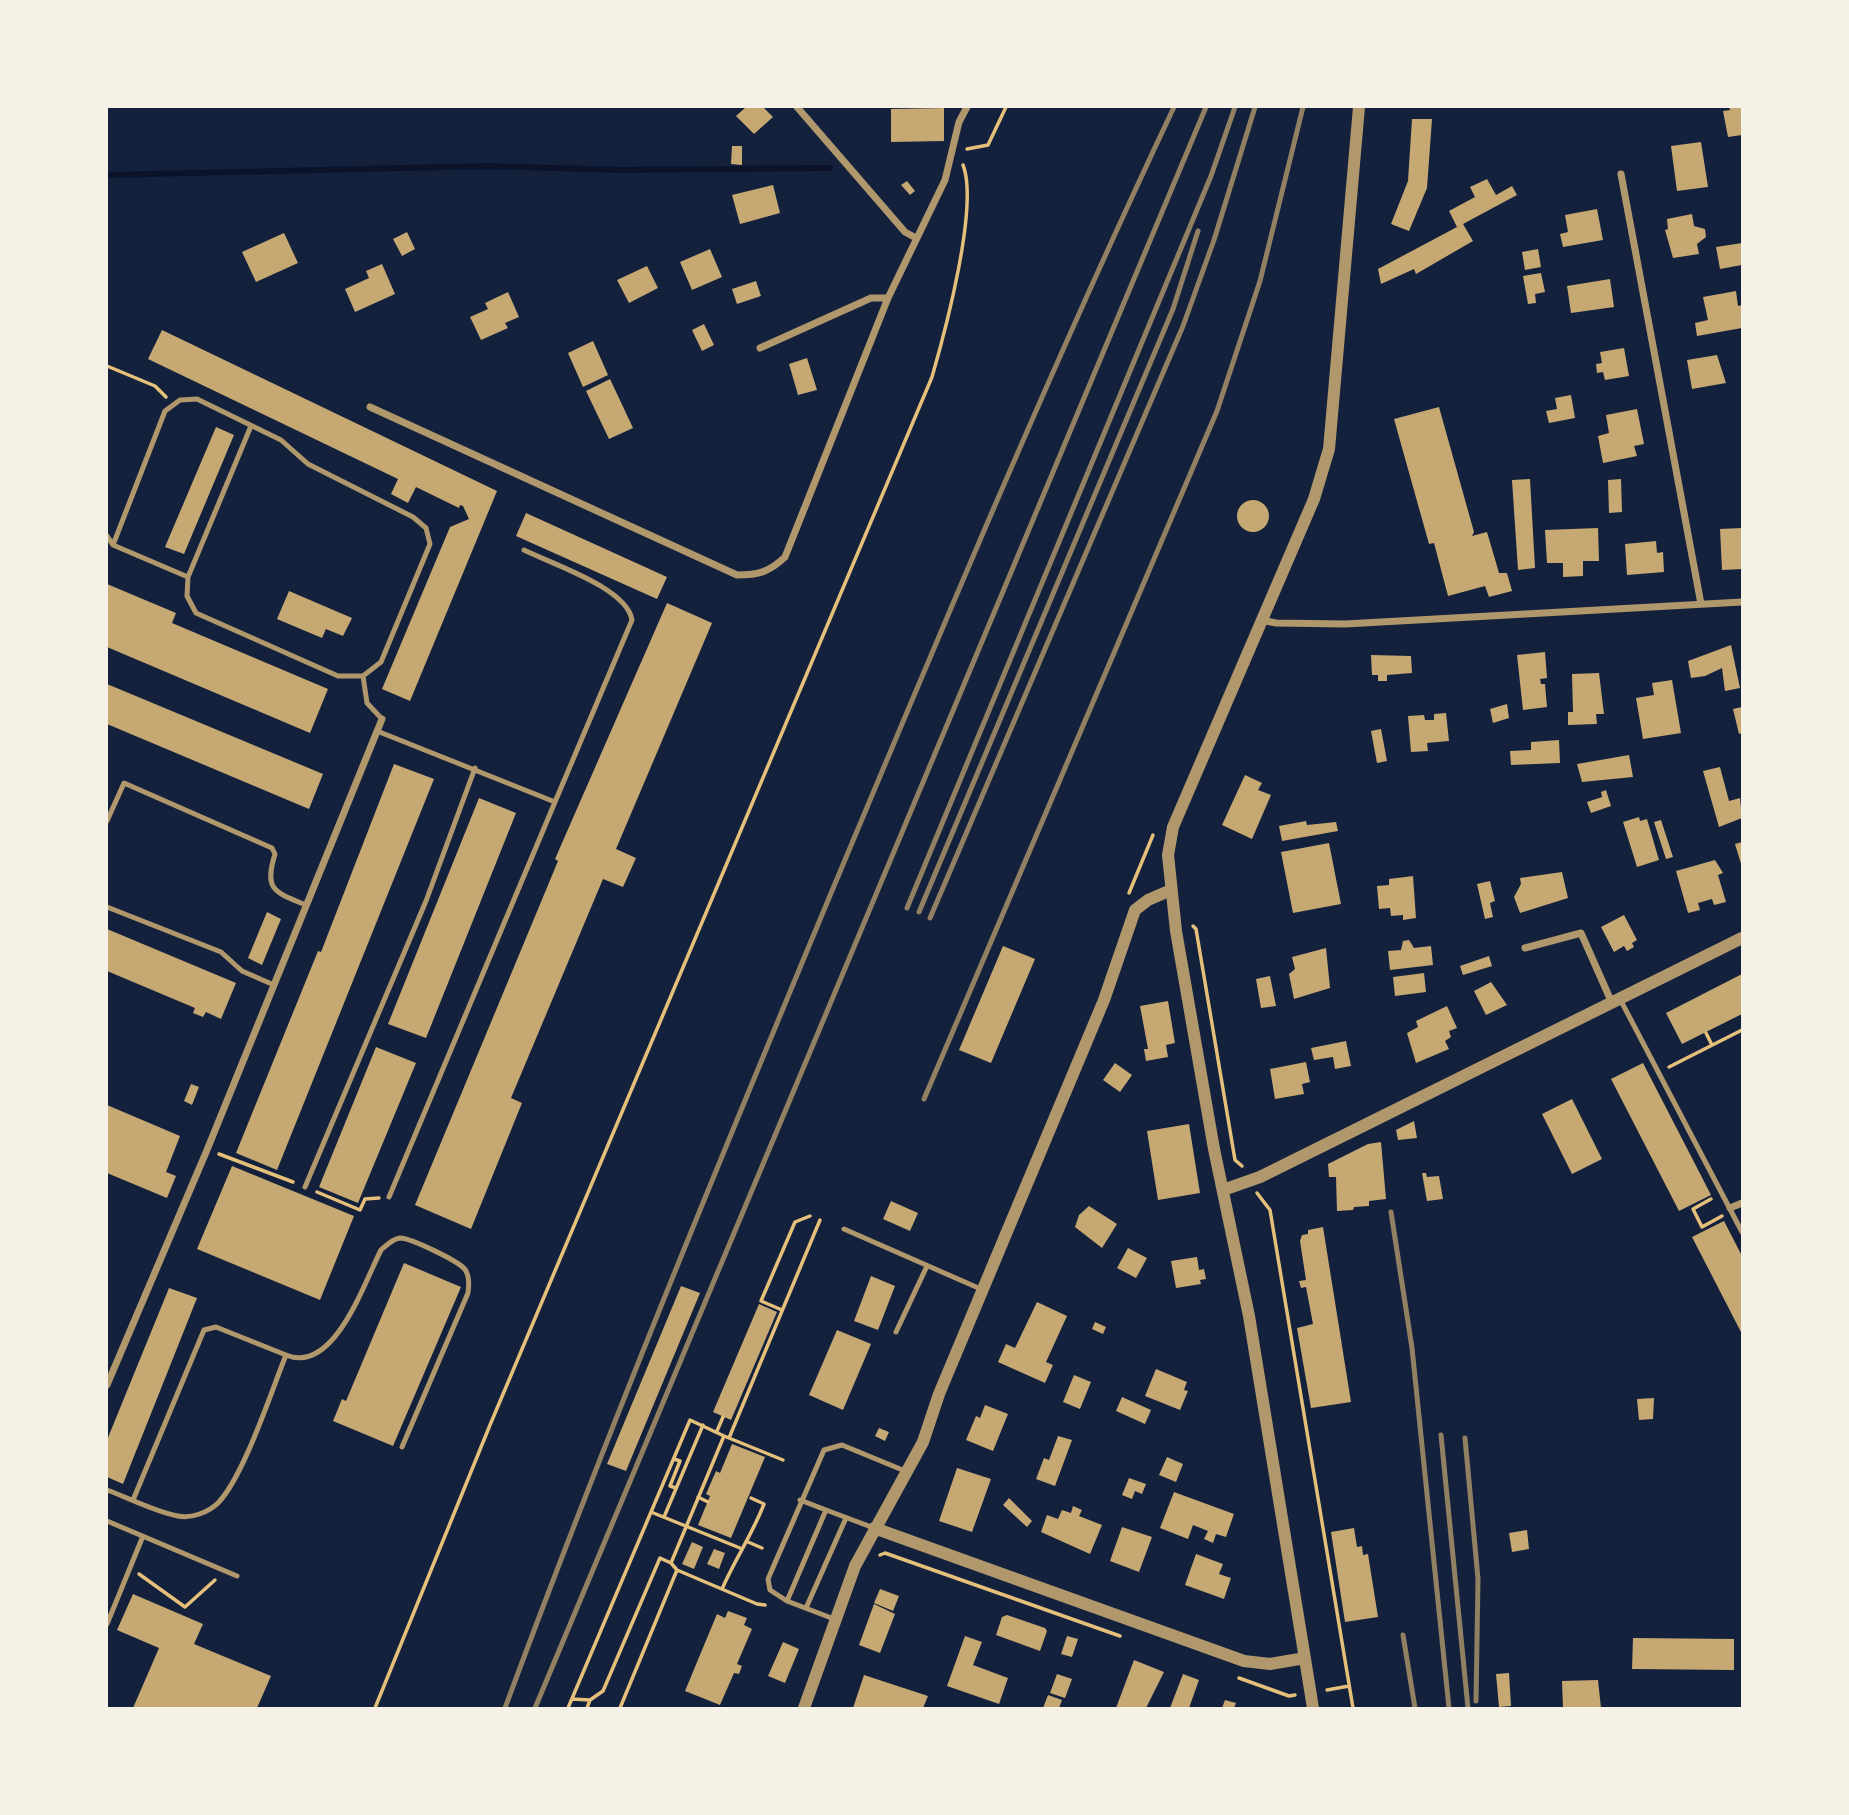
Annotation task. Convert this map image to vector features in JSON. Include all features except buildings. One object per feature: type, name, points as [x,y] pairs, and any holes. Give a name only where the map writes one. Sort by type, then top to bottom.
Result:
[{"type":"street","points":[[797,107],[905,232],[916,238]]},
{"type":"street","points":[[370,407],[737,575],[760,575],[785,557],[888,298],[945,180],[951,152],[967,107]]},
{"type":"street","points":[[1313,1708],[1249,1316],[1223,1190],[1175,922],[1168,855],[1173,827],[1314,499],[1329,449],[1359,107]]},
{"type":"street","points":[[1621,174],[1701,604]]},
{"type":"street","points":[[760,348],[871,298],[888,298]]},
{"type":"street","points":[[1261,620],[1276,623],[1345,624],[1742,602]]},
{"type":"street","points":[[107,1385],[382,719]]},
{"type":"street","points":[[804,1708],[855,1566],[923,1442],[939,1394],[1104,1000],[1131,919],[1140,904],[1171,890]]},
{"type":"street","points":[[1525,948],[1576,932],[1581,933],[1616,1001]]},
{"type":"street","points":[[1223,1190],[1252,1180],[1742,938]]},
{"type":"street","points":[[1730,1208],[1742,1203]]},
{"type":"street","points":[[874,1528],[1244,1661],[1270,1664],[1305,1658]]},
{"type":"lane","points":[[113,545],[165,411],[173,404],[197,399],[281,440],[307,464],[413,517],[426,528],[430,544],[382,662],[363,676],[338,677],[196,613],[187,596],[188,577],[251,426]]},
{"type":"lane","points":[[107,536],[113,545],[188,577]]},
{"type":"lane","points":[[389,1197],[632,620],[631,612],[620,597],[524,550]]},
{"type":"lane","points":[[363,676],[367,703],[382,719]]},
{"type":"lane","points":[[377,731],[555,802]]},
{"type":"lane","points":[[305,1187],[426,901],[475,768]]},
{"type":"lane","points":[[107,821],[124,783],[272,848],[275,854],[268,874],[274,890],[306,905]]},
{"type":"lane","points":[[107,907],[221,952],[242,971],[274,985]]},
{"type":"lane","points":[[1616,1001],[1658,1072],[1742,1232]]},
{"type":"lane","points":[[844,1229],[983,1290]]},
{"type":"lane","points":[[133,1500],[204,1330],[216,1327],[299,1360],[313,1358],[325,1349],[340,1330],[381,1250],[389,1242],[400,1238],[411,1240],[460,1264],[469,1281],[468,1293],[402,1447]]},
{"type":"lane","points":[[896,1332],[927,1266]]},
{"type":"lane","points":[[107,1490],[179,1517],[197,1515],[216,1506],[227,1492],[240,1466],[286,1355]]},
{"type":"lane","points":[[837,1620],[787,1601],[770,1590],[768,1579],[819,1456],[836,1445],[850,1448],[908,1472]]},
{"type":"lane","points":[[800,1500],[874,1528]]},
{"type":"lane","points":[[787,1601],[826,1510]]},
{"type":"lane","points":[[806,1608],[846,1518]]},
{"type":"lane","points":[[107,1521],[237,1576]]},
{"type":"lane","points":[[107,1624],[142,1536]]},
{"type":"path","points":[[951,152],[988,145],[1006,107]]},
{"type":"path","points":[[375,1708],[490,1425],[932,377],[953,300],[968,189],[964,167],[951,152]]},
{"type":"path","points":[[107,366],[155,386],[173,404]]},
{"type":"path","points":[[1131,919],[1120,916],[1153,837],[1155,824]]},
{"type":"path","points":[[1175,922],[1189,921],[1196,929],[1235,1160],[1245,1168],[1269,1210],[1353,1708]]},
{"type":"path","points":[[1658,1072],[1742,1030]]},
{"type":"path","points":[[1706,1033],[1712,1045]]},
{"type":"path","points":[[782,1310],[761,1301],[794,1222],[810,1216]]},
{"type":"path","points":[[729,1438],[820,1220]]},
{"type":"path","points":[[717,1431],[723,1417]]},
{"type":"path","points":[[568,1708],[690,1420],[783,1460]]},
{"type":"path","points":[[664,1517],[703,1425]]},
{"type":"path","points":[[671,1563],[723,1436]]},
{"type":"path","points":[[674,1459],[680,1461],[670,1486],[676,1488]]},
{"type":"path","points":[[698,1497],[708,1502]]},
{"type":"path","points":[[722,1590],[740,1548],[748,1542],[764,1504],[751,1498]]},
{"type":"path","points":[[651,1512],[740,1548]]},
{"type":"path","points":[[748,1542],[762,1548]]},
{"type":"path","points":[[877,1556],[885,1553],[1124,1637]]},
{"type":"path","points":[[587,1708],[590,1700],[603,1691],[660,1558],[671,1563],[677,1570],[765,1605]]},
{"type":"path","points":[[130,1568],[185,1607],[222,1570]]},
{"type":"path","points":[[620,1708],[677,1570]]},
{"type":"path","points":[[1228,1674],[1289,1696],[1349,1686]]},
{"type":"path","points":[[572,1699],[590,1700]]},
{"type":"waterway","points":[[107,175],[488,166],[620,170],[830,168]]},
{"type":"railway","points":[[505,1708],[622,1403],[829,898],[1040,402],[1174,107]]},
{"type":"railway","points":[[535,1708],[1206,107]]},
{"type":"railway","points":[[907,908],[1211,176],[1235,107]]},
{"type":"railway","points":[[930,918],[1183,326],[1214,240],[1255,107]]},
{"type":"railway","points":[[924,1099],[1217,411],[1260,281],[1303,107]]},
{"type":"railway","points":[[919,912],[1173,309],[1198,231]]},
{"type":"railway","points":[[1391,1212],[1412,1348],[1449,1708]]},
{"type":"railway","points":[[1441,1435],[1468,1708]]},
{"type":"railway","points":[[1465,1438],[1478,1579],[1476,1701]]},
{"type":"railway","points":[[1403,1635],[1415,1708]]}]
